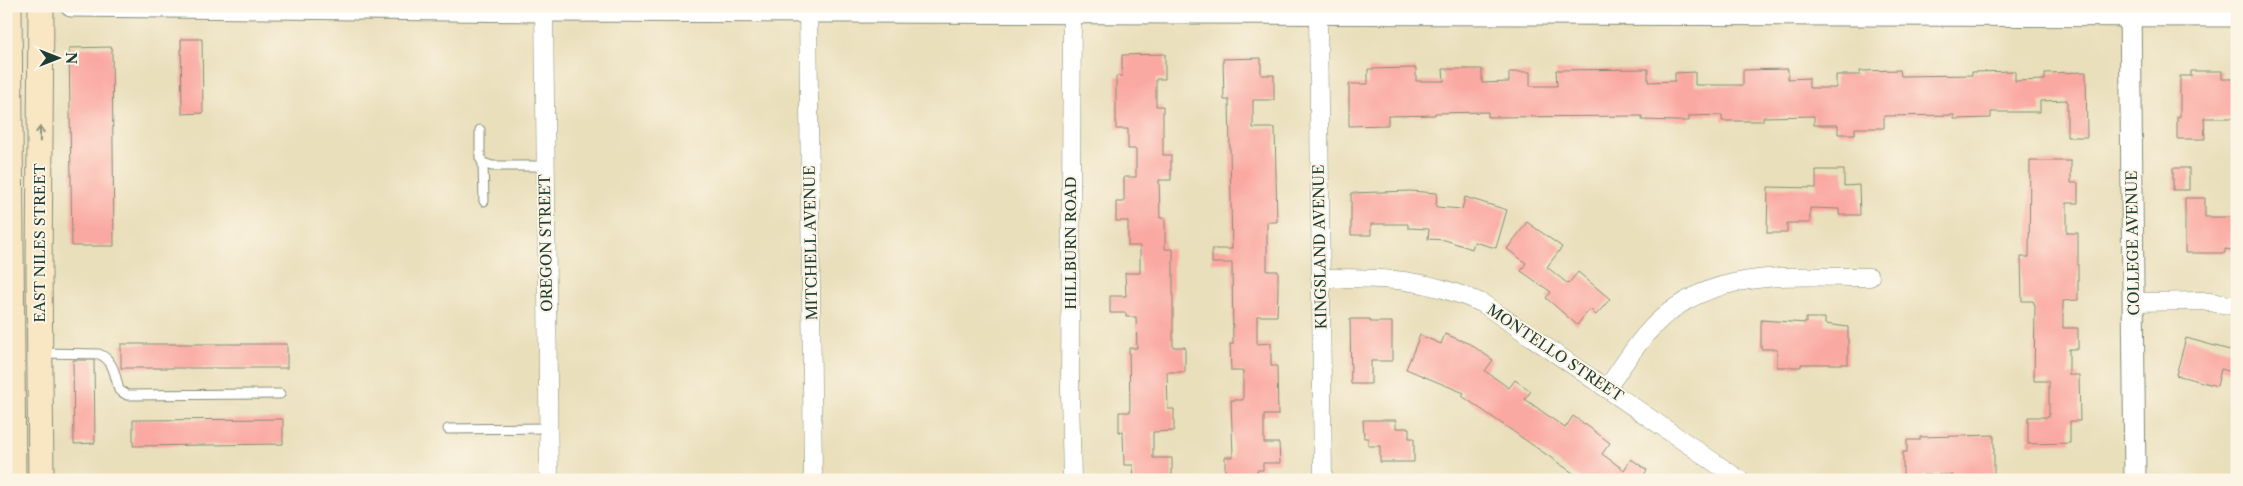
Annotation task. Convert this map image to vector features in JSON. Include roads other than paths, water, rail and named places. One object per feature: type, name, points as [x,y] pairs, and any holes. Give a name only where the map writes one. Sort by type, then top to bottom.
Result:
[{"type":"main road","name":"EAST NILES STREET","points":[[9,6],[9,270],[13,480]]},
{"type":"main road","name":"EAST NILES STREET","points":[[41,6],[39,353],[41,480]]},
{"type":"main road","points":[[9,270],[16,271],[24,278],[30,312],[30,354],[40,433]]},
{"type":"street","points":[[71,6],[1072,10],[1318,14],[1570,11],[2130,12],[2237,16]]},
{"type":"street","name":"OREGON STREET","points":[[544,8],[549,480]]},
{"type":"street","name":"MITCHELL AVENUE","points":[[808,9],[813,480]]},
{"type":"street","name":"HILLBURN ROAD","points":[[1072,10],[1070,393],[1072,480]]},
{"type":"street","name":"COLLEGE AVENUE","points":[[2130,12],[2136,480]]},
{"type":"street","name":"KINGSLAND AVENUE","points":[[1318,14],[1323,480]]},
{"type":"street","points":[[1607,388],[1647,332],[1669,311],[1713,287],[1738,281],[1766,278],[1870,276]]},
{"type":"street","name":"MONTELLO STREET","points":[[1320,278],[1392,278],[1423,282],[1453,290],[1482,303],[1508,319],[1740,480]]},
{"type":"street","points":[[2133,302],[2202,301],[2237,306]]},
{"type":"lane","points":[[480,130],[480,158],[483,162],[484,201]]},
{"type":"lane","points":[[483,162],[492,166],[545,166]]},
{"type":"lane","points":[[39,353],[99,354],[104,356],[112,364],[119,390],[127,395],[280,394]]},
{"type":"lane","points":[[448,429],[548,428]]}]
